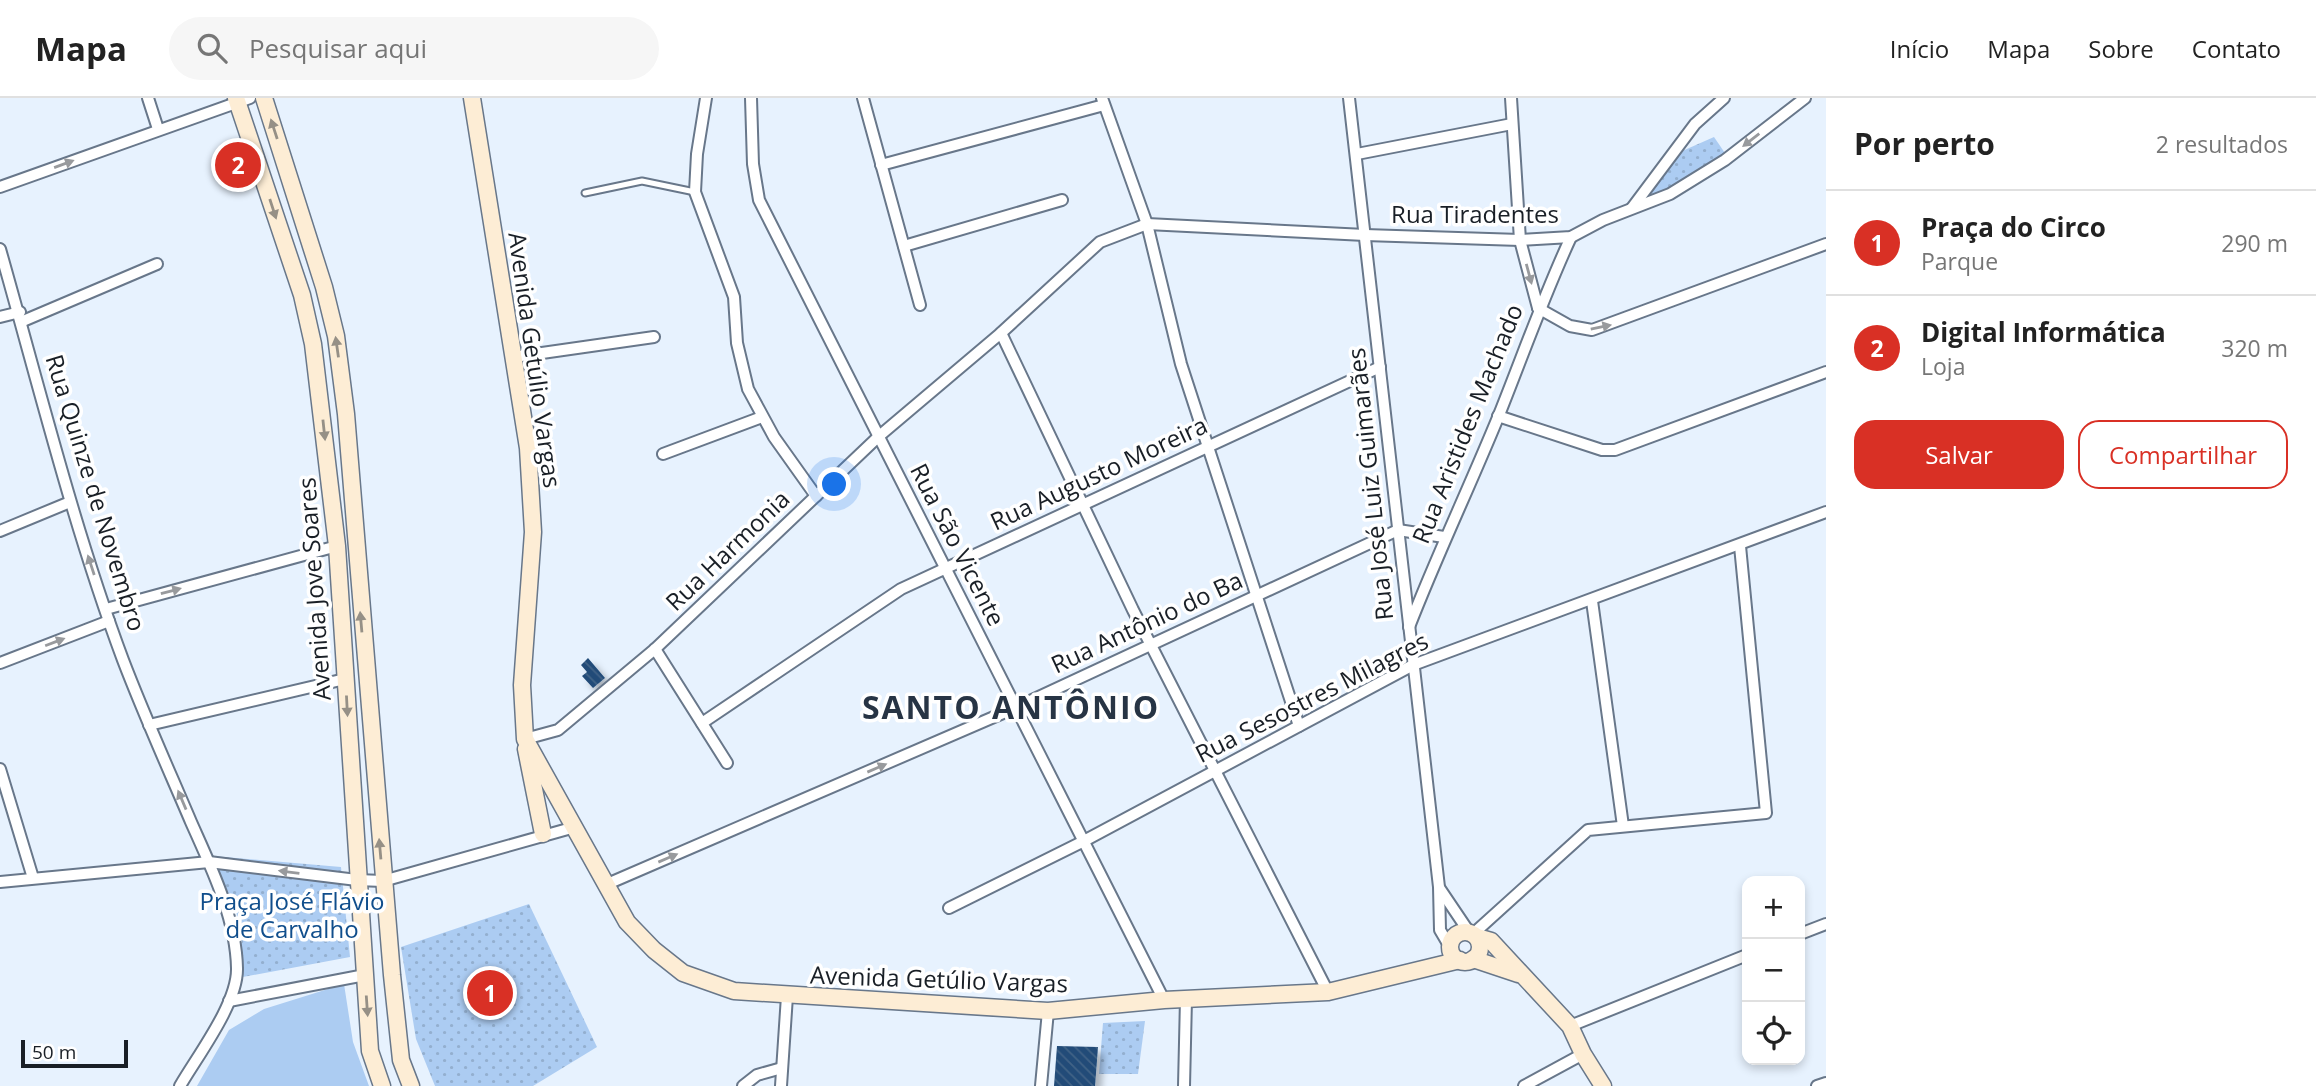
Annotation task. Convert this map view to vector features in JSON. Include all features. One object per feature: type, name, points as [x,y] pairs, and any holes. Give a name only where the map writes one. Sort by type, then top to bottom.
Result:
[{"type":"street","points":[[148,98],[158,129]]},
{"type":"street","name":"Avenida Jove Soares","points":[[264,98],[324,287],[336,336],[346,414],[383,881],[401,1060],[411,1086]]},
{"type":"street","name":"Avenida Getúlio Vargas","points":[[472,98],[528,448],[533,532],[522,685],[525,739],[627,922],[683,973],[734,990],[787,996],[1048,1011],[1164,1000],[1328,992],[1461,956]]},
{"type":"street","points":[[706,98],[697,154],[695,192],[734,298],[737,343],[748,389],[762,417],[816,495]]},
{"type":"street","name":"Rua São Vicente","points":[[751,98],[753,164],[760,200],[1164,1000]]},
{"type":"street","points":[[863,98],[920,305]]},
{"type":"street","name":"Rua José Luiz Guimarães","points":[[1349,98],[1439,887],[1440,930],[1461,956]]},
{"type":"street","points":[[1524,98],[1512,102],[1520,240],[1538,308],[1570,326],[1592,330],[1826,244]]},
{"type":"street","points":[[1630,210],[1695,124],[1724,98]]},
{"type":"street","name":"Rua Tiradentes","points":[[1147,224],[1520,240],[1571,237],[1670,194],[1725,160],[1805,98]]},
{"type":"street","points":[[0,187],[241,100]]},
{"type":"street","name":"Avenida Jove Soares","points":[[241,100],[302,295],[313,344],[337,546],[370,1051],[382,1086]]},
{"type":"street","points":[[881,165],[1103,102],[1147,224],[1181,364],[1259,593],[1299,726]]},
{"type":"street","points":[[1357,154],[1512,124]]},
{"type":"street","points":[[904,246],[1062,200]]},
{"type":"street","name":"Rua Harmonia","points":[[525,739],[558,730],[655,649],[878,436],[1001,333],[1100,242],[1147,224]]},
{"type":"street","name":"Rua Aristides Machado","points":[[1408,630],[1444,537],[1498,416],[1538,308],[1571,237]]},
{"type":"street","name":"Rua Quinze de Novembro","points":[[0,252],[21,317],[70,502],[109,621],[149,725],[209,862],[234,938],[237,971],[229,1001],[180,1086]]},
{"type":"street","points":[[0,317],[21,317],[157,264]]},
{"type":"street","points":[[1001,333],[1151,645],[1328,992]]},
{"type":"street","points":[[513,357],[654,337]]},
{"type":"street","name":"Rua Augusto Moreira","points":[[702,723],[901,589],[1380,368]]},
{"type":"street","points":[[1498,416],[1602,450],[1615,450],[1826,372]]},
{"type":"street","points":[[663,454],[762,417]]},
{"type":"street","points":[[0,531],[70,502]]},
{"type":"street","name":"Rua Sesostres Milagres","points":[[949,908],[1082,842],[1413,665],[1592,601],[1826,512]]},
{"type":"street","points":[[1398,530],[1444,537]]},
{"type":"street","name":"Rua Antônio do Ba","points":[[606,885],[1017,707],[1398,530]]},
{"type":"street","points":[[106,610],[337,546]]},
{"type":"street","points":[[1473,935],[1587,830],[1766,813],[1740,546]]},
{"type":"street","points":[[1592,601],[1623,826]]},
{"type":"street","points":[[0,663],[109,621]]},
{"type":"street","points":[[655,649],[727,763]]},
{"type":"street","points":[[149,725],[345,679]]},
{"type":"street","points":[[525,739],[543,834]]},
{"type":"street","points":[[0,769],[33,878]]},
{"type":"street","points":[[0,882],[209,862],[383,881],[575,827]]},
{"type":"street","points":[[1439,887],[1473,935],[1479,950],[1461,956]]},
{"type":"street","points":[[1805,932],[1826,924]]},
{"type":"street","points":[[1461,956],[1456,934],[1473,935],[1491,942],[1518,974],[1536,988],[1570,1026],[1583,1055],[1603,1086]]},
{"type":"street","points":[[1461,956],[1518,974]]},
{"type":"street","points":[[1570,1026],[1742,957]]},
{"type":"street","points":[[229,1001],[365,975]]},
{"type":"street","points":[[781,1086],[787,996]]},
{"type":"street","points":[[1184,1086],[1186,999]]},
{"type":"street","points":[[1041,1086],[1048,1011]]},
{"type":"street","points":[[1524,1086],[1583,1055]]},
{"type":"street","points":[[743,1086],[757,1075],[782,1068]]},
{"type":"street","points":[[1817,1086],[1826,1083]]},
{"type":"lane","points":[[585,193],[642,181],[695,192]]},
{"type":"green space","points":[[1714,137],[1727,156],[1650,201],[1649,187],[1680,152]]},
{"type":"green space","name":"Praça José Flávio de Carvalho","points":[[213,856],[341,867],[350,957],[232,979],[242,940],[240,922]]},
{"type":"green space","points":[[529,904],[597,1047],[533,1086],[435,1086],[416,1039],[401,947]]},
{"type":"green space","points":[[344,984],[353,1042],[369,1086],[197,1086],[229,1030],[264,1009]]},
{"type":"green space","points":[[1145,1021],[1138,1074],[1099,1074],[1103,1023]]},
{"type":"building","points":[[588,658],[605,678],[593,688],[582,676],[587,672],[581,665]]},
{"type":"building","points":[[1057,1046],[1098,1047],[1095,1086],[1054,1086]]},
{"type":"place","name":"Digital Informática","points":[[238,165]]},
{"type":"place","name":"Praça do Circo","points":[[490,993]]},
{"type":"district","name":"SANTO ANTÔNIO","points":[[1011,708]]}]
